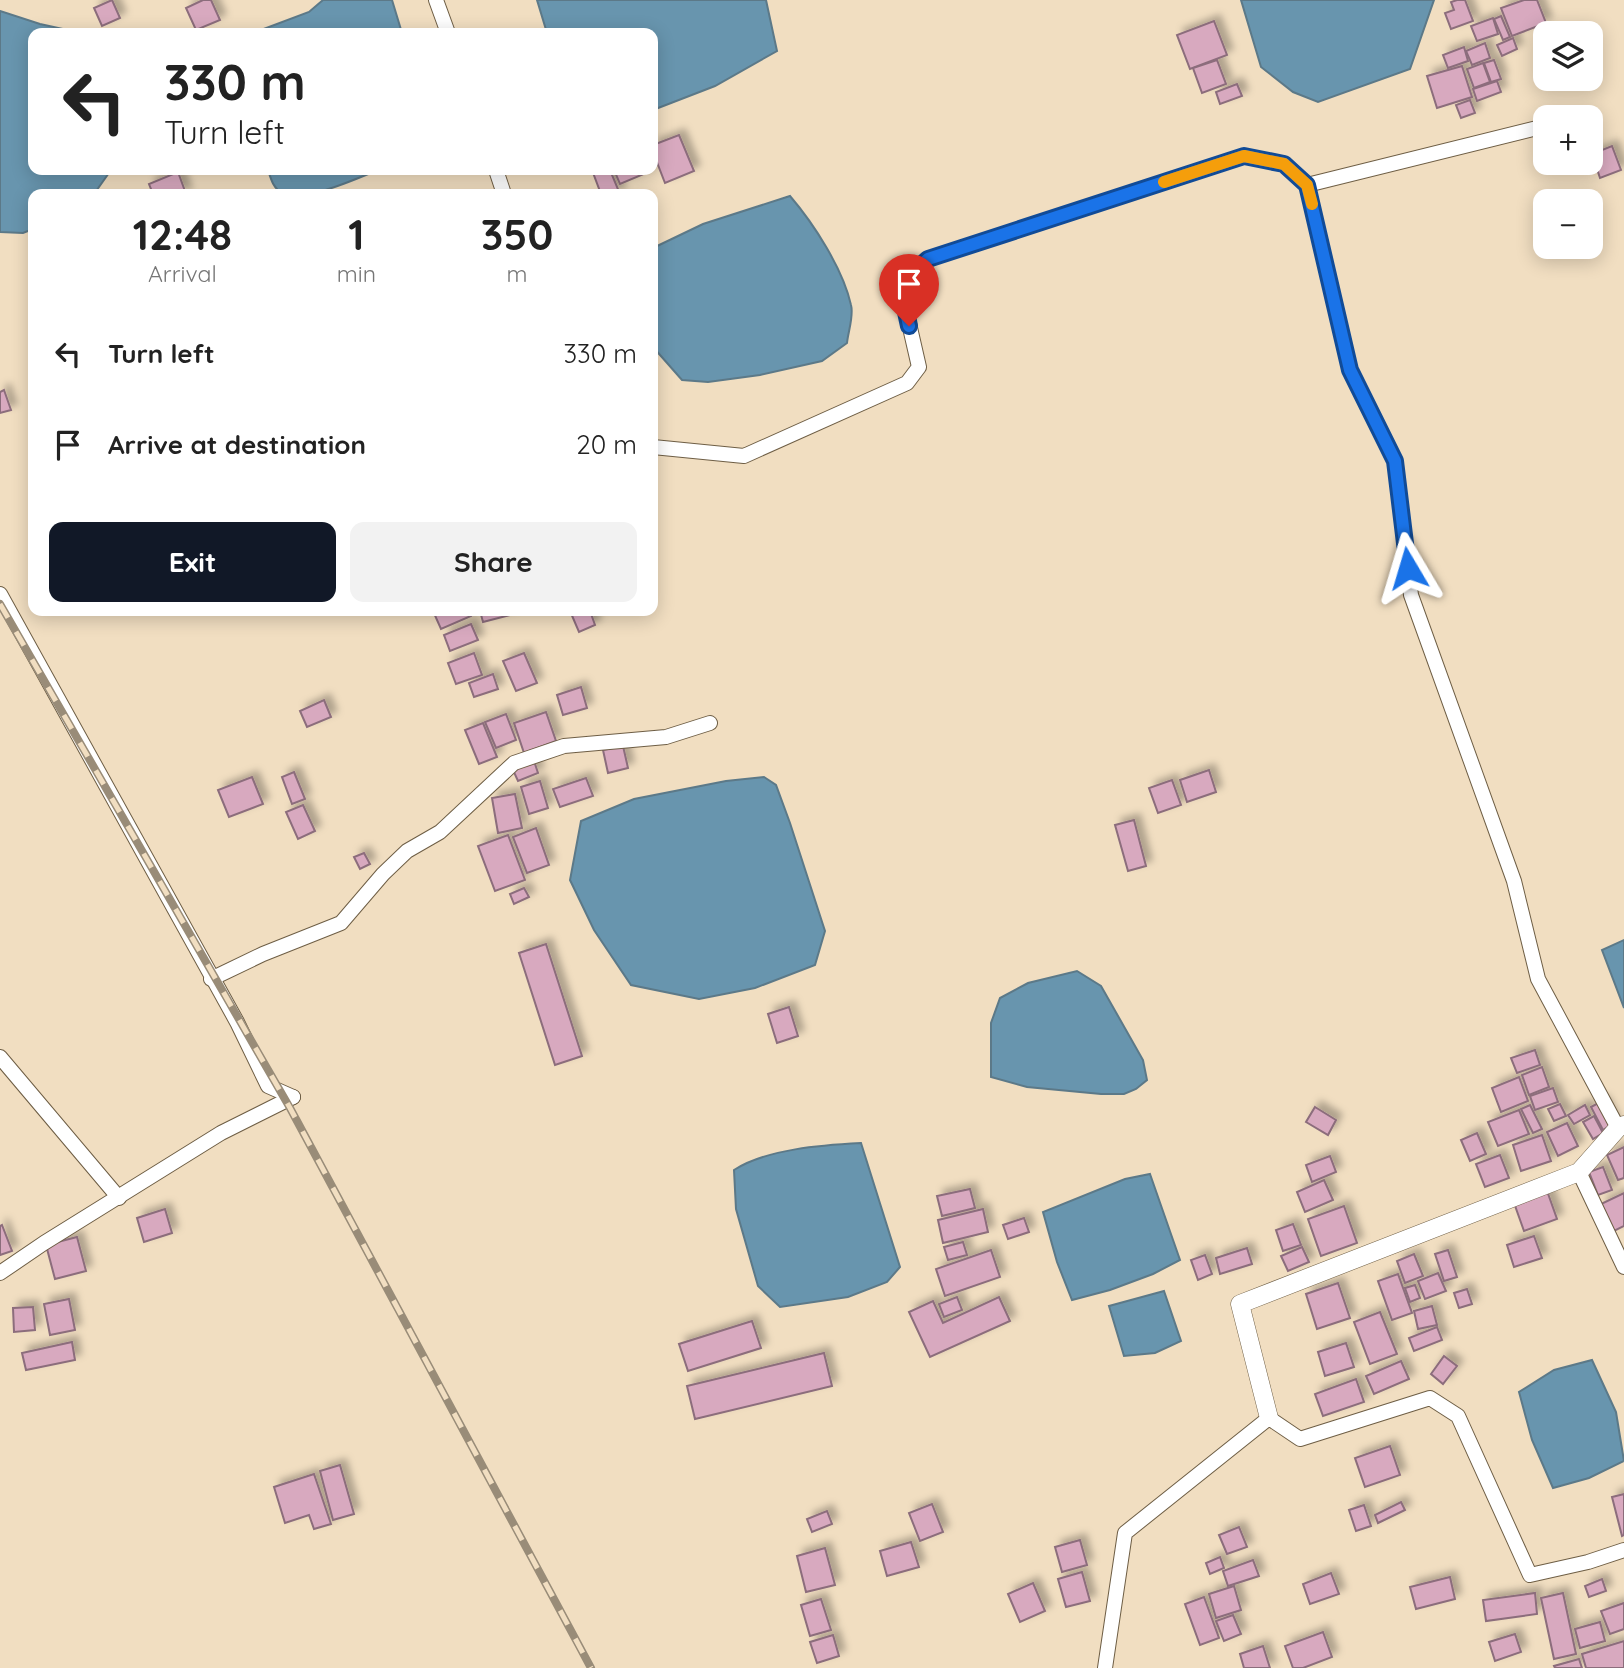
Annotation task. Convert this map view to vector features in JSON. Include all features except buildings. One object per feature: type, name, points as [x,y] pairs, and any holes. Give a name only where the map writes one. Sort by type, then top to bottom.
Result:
[{"type":"street","points":[[436,0],[445,28]]},
{"type":"street","points":[[1307,185],[1533,129]]},
{"type":"street","points":[[658,447],[744,456],[907,383],[919,367],[900,284],[928,259],[1244,156],[1284,164],[1307,185],[1350,370],[1395,461],[1411,595],[1514,881],[1538,979],[1621,1126],[1579,1172],[1240,1304],[1269,1418],[1300,1439],[1430,1398],[1458,1416],[1530,1575],[1588,1562],[1624,1550]]},
{"type":"street","points":[[0,594],[237,1022],[268,1086],[293,1097],[221,1133],[0,1273]]},
{"type":"street","points":[[211,979],[263,954],[341,923],[383,874],[407,851],[440,832],[514,763],[564,746],[666,737],[710,723]]},
{"type":"street","points":[[0,1057],[119,1198]]},
{"type":"street","points":[[1579,1172],[1624,1267]]},
{"type":"street","points":[[1105,1668],[1125,1533],[1269,1418]]},
{"type":"water","points":[[323,0],[392,0],[400,28],[266,28],[309,12]]},
{"type":"water","points":[[537,0],[766,0],[777,51],[715,86],[658,108],[658,28],[545,28]]},
{"type":"water","points":[[1241,0],[1434,0],[1410,69],[1318,102],[1293,92],[1261,67]]},
{"type":"water","points":[[0,11],[58,28],[28,28],[28,175],[107,175],[98,189],[28,189],[28,231],[0,232]]},
{"type":"water","points":[[270,175],[365,175],[330,189],[276,189]]},
{"type":"water","points":[[790,196],[826,247],[847,291],[852,314],[847,343],[822,361],[760,375],[708,382],[682,380],[658,353],[658,246],[703,224]]},
{"type":"water","points":[[764,777],[776,785],[825,931],[815,965],[755,988],[699,999],[631,985],[594,930],[570,880],[581,821],[634,799],[726,781]]},
{"type":"water","points":[[1624,940],[1624,1008],[1602,950]]},
{"type":"water","points":[[1077,971],[1101,986],[1143,1060],[1147,1080],[1124,1094],[1101,1094],[1027,1087],[991,1077],[991,1023],[1000,998],[1028,983]]},
{"type":"water","points":[[861,1143],[900,1267],[887,1282],[848,1297],[780,1307],[758,1286],[736,1209],[734,1170],[778,1153]]},
{"type":"water","points":[[1150,1174],[1180,1260],[1153,1274],[1110,1290],[1072,1300],[1057,1262],[1043,1212],[1125,1179]]},
{"type":"water","points":[[1164,1291],[1181,1341],[1155,1353],[1124,1356],[1109,1306]]},
{"type":"water","points":[[1592,1360],[1616,1412],[1624,1461],[1589,1478],[1553,1488],[1532,1440],[1519,1392],[1554,1370]]},
{"type":"railway","points":[[0,604],[290,1108],[591,1668]]},
{"type":"slow traffic","points":[[1164,182],[1244,156],[1284,164],[1307,185],[1312,204]]},
{"type":"route","points":[[909,326],[900,284],[928,259],[1244,156],[1284,164],[1307,185],[1350,370],[1395,461],[1408,568]]}]
